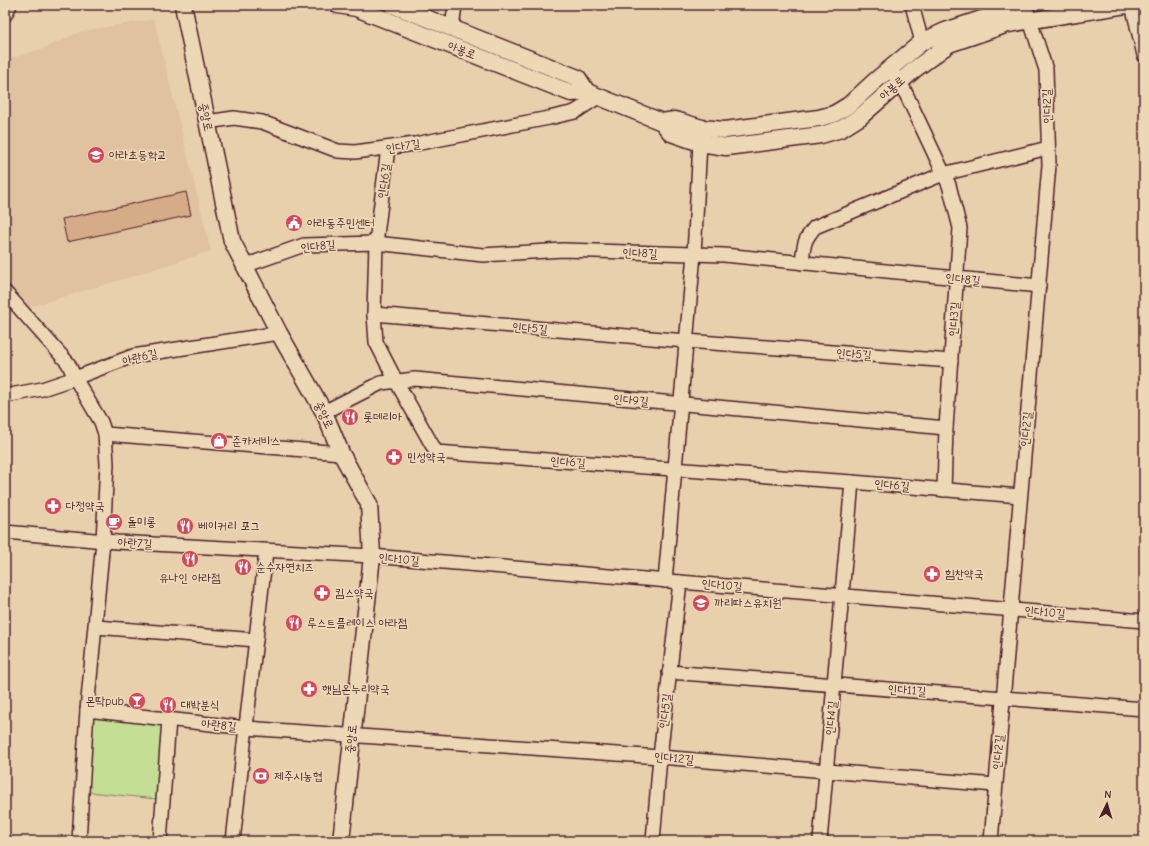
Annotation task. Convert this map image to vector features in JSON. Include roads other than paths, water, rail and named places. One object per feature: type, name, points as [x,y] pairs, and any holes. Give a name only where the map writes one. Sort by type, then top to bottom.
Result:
[{"type":"main road","name":"중앙로","points":[[183,5],[232,241],[279,333],[324,412],[341,453],[369,504],[372,556],[340,841]]},
{"type":"main road","name":"아봉로","points":[[338,5],[356,8],[571,93],[592,95],[662,122],[676,120],[702,128],[725,130],[818,118],[834,114],[849,105],[922,42],[945,31],[1026,10],[1126,5]]},
{"type":"main road","name":"아봉로","points":[[393,5],[578,78],[592,95]]},
{"type":"main road","name":"아봉로","points":[[662,122],[671,133],[700,143],[726,147],[821,135],[841,129],[860,117],[915,69],[950,44],[1008,24],[1026,10]]},
{"type":"street","points":[[5,15],[10,5]]},
{"type":"street","points":[[452,28],[455,5]]},
{"type":"street","points":[[912,5],[922,42]]},
{"type":"street","points":[[1132,5],[1144,55]]},
{"type":"street","name":"인다2길","points":[[991,841],[1049,165],[1046,70],[1026,10]]},
{"type":"street","name":"인다3길","points":[[888,70],[900,82],[943,174],[948,185],[960,228],[946,428],[944,490]]},
{"type":"street","name":"인다7길","points":[[207,122],[234,118],[262,122],[338,151],[355,152],[415,144],[575,112],[592,95]]},
{"type":"street","points":[[665,581],[694,254],[700,143]]},
{"type":"street","name":"인다6길","points":[[388,148],[376,243],[374,314],[376,342],[436,452],[852,482],[1020,496]]},
{"type":"street","points":[[802,263],[804,245],[807,236],[815,227],[943,174],[1048,148]]},
{"type":"street","name":"인다8길","points":[[244,266],[304,245],[376,243],[483,255],[563,250],[724,255],[1039,286]]},
{"type":"street","points":[[5,292],[68,363],[75,378],[101,422],[105,434],[108,464],[96,628],[87,710],[79,841]]},
{"type":"street","name":"인다5길","points":[[374,314],[686,341],[951,361]]},
{"type":"street","name":"아란6길","points":[[5,396],[42,389],[133,356],[279,333]]},
{"type":"street","name":"인다9길","points":[[324,412],[381,383],[416,379],[946,428]]},
{"type":"street","points":[[105,434],[341,453]]},
{"type":"street","name":"인다4길","points":[[820,841],[852,482]]},
{"type":"street","name":"아란7길","points":[[5,532],[103,541],[372,556]]},
{"type":"street","points":[[233,841],[266,551]]},
{"type":"street","name":"인다10길","points":[[372,556],[1144,620]]},
{"type":"street","name":"인다5길","points":[[653,841],[660,757],[680,582]]},
{"type":"street","points":[[96,628],[256,640]]},
{"type":"street","name":"인다11길","points":[[669,672],[1144,709]]},
{"type":"street","name":"아란8길","points":[[87,710],[246,728],[352,735]]},
{"type":"street","points":[[160,841],[170,719]]},
{"type":"street","name":"인다12길","points":[[352,735],[660,757],[995,785]]},
{"type":"place","name":"아라초등학교","points":[[96,155]]},
{"type":"place","name":"아라동주민센터","points":[[294,223]]},
{"type":"place","name":"롯데리아","points":[[350,417]]},
{"type":"place","name":"준카서비스","points":[[219,441]]},
{"type":"place","name":"민성약국","points":[[394,457]]},
{"type":"place","name":"다정약국","points":[[53,506]]},
{"type":"place","name":"돌미롱","points":[[114,522]]},
{"type":"place","name":"베이커리 포그","points":[[185,526]]},
{"type":"place","name":"유나인 아라점","points":[[190,559]]},
{"type":"place","name":"순수자연치즈","points":[[243,567]]},
{"type":"place","name":"힘찬약국","points":[[932,574]]},
{"type":"place","name":"킴스약국","points":[[322,593]]},
{"type":"place","name":"까리따스유치원","points":[[701,603]]},
{"type":"place","name":"루스트플레이스 아라점","points":[[294,623]]},
{"type":"place","name":"햇님온누리약국","points":[[309,689]]},
{"type":"place","name":"몬딱pub","points":[[137,701]]},
{"type":"place","name":"대박분식","points":[[168,705]]},
{"type":"place","name":"제주시농협","points":[[261,776]]}]
